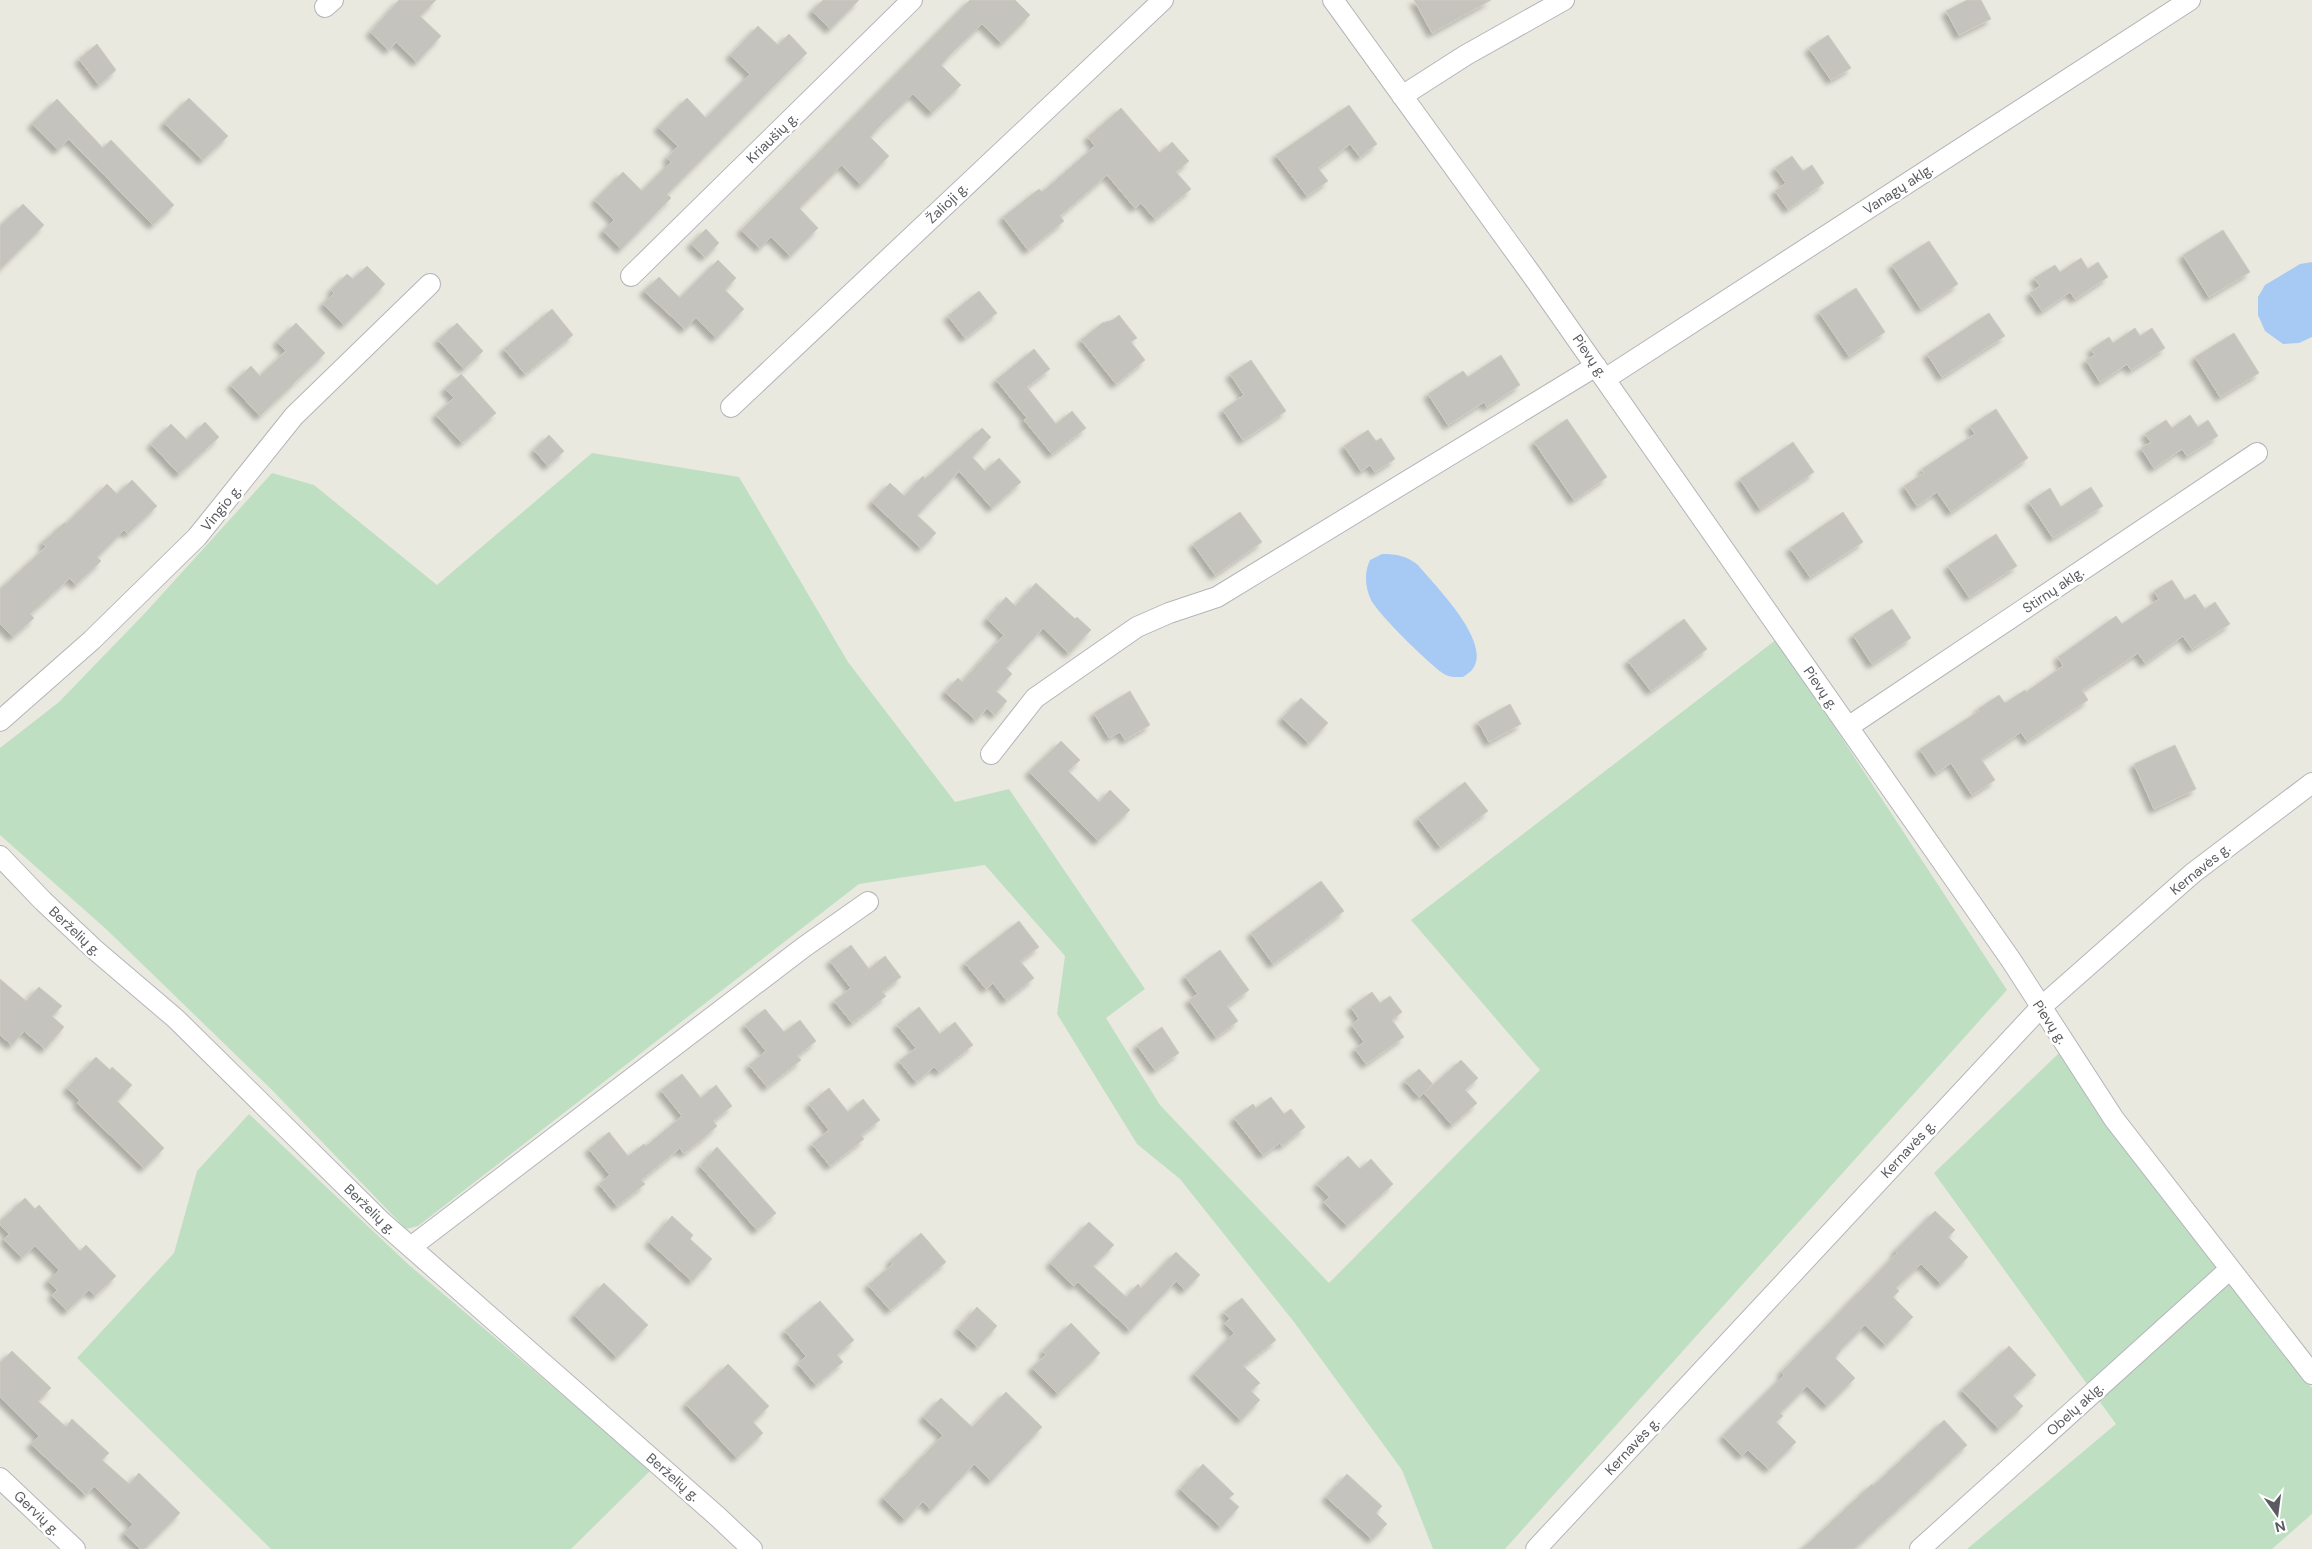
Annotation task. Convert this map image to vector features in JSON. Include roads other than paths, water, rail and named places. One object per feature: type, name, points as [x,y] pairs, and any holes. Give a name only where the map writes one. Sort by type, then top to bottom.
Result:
[{"type":"street","name":"Kriaušių g.","points":[[631,276],[912,0]]},
{"type":"street","name":"Žalioji g.","points":[[731,407],[1163,0]]},
{"type":"street","name":"Pievų g.","points":[[1333,0],[1601,372],[2011,960],[2040,1008],[2114,1119],[2312,1374]]},
{"type":"street","points":[[1402,96],[1466,55],[1564,0]]},
{"type":"street","name":"Vanagų aklg.","points":[[990,754],[1035,698],[1137,628],[1169,613],[1217,597],[1601,372],[2190,0]]},
{"type":"street","name":"Vingio g.","points":[[0,721],[92,640],[197,537],[294,416],[430,284]]},
{"type":"street","name":"Stirnų aklg.","points":[[1848,727],[2257,453]]},
{"type":"street","name":"Kernavės g.","points":[[1536,1549],[2040,1008],[2193,873],[2312,783]]},
{"type":"street","name":"Berželių g.","points":[[0,856],[43,901],[94,949],[175,1018],[382,1222],[717,1516],[752,1549]]},
{"type":"street","points":[[411,1247],[804,947],[868,902]]},
{"type":"street","name":"Obelų aklg.","points":[[1920,1549],[2230,1268]]},
{"type":"street","name":"Gervių g.","points":[[0,1478],[75,1549]]},
{"type":"water","points":[[2312,262],[2312,337],[2299,343],[2283,344],[2265,331],[2258,315],[2258,297],[2265,285],[2300,264]]},
{"type":"water","points":[[1382,554],[1401,556],[1410,559],[1418,565],[1448,600],[1469,630],[1475,645],[1477,659],[1472,670],[1463,677],[1449,676],[1437,669],[1394,628],[1371,600],[1366,585],[1367,570],[1370,560]]}]
